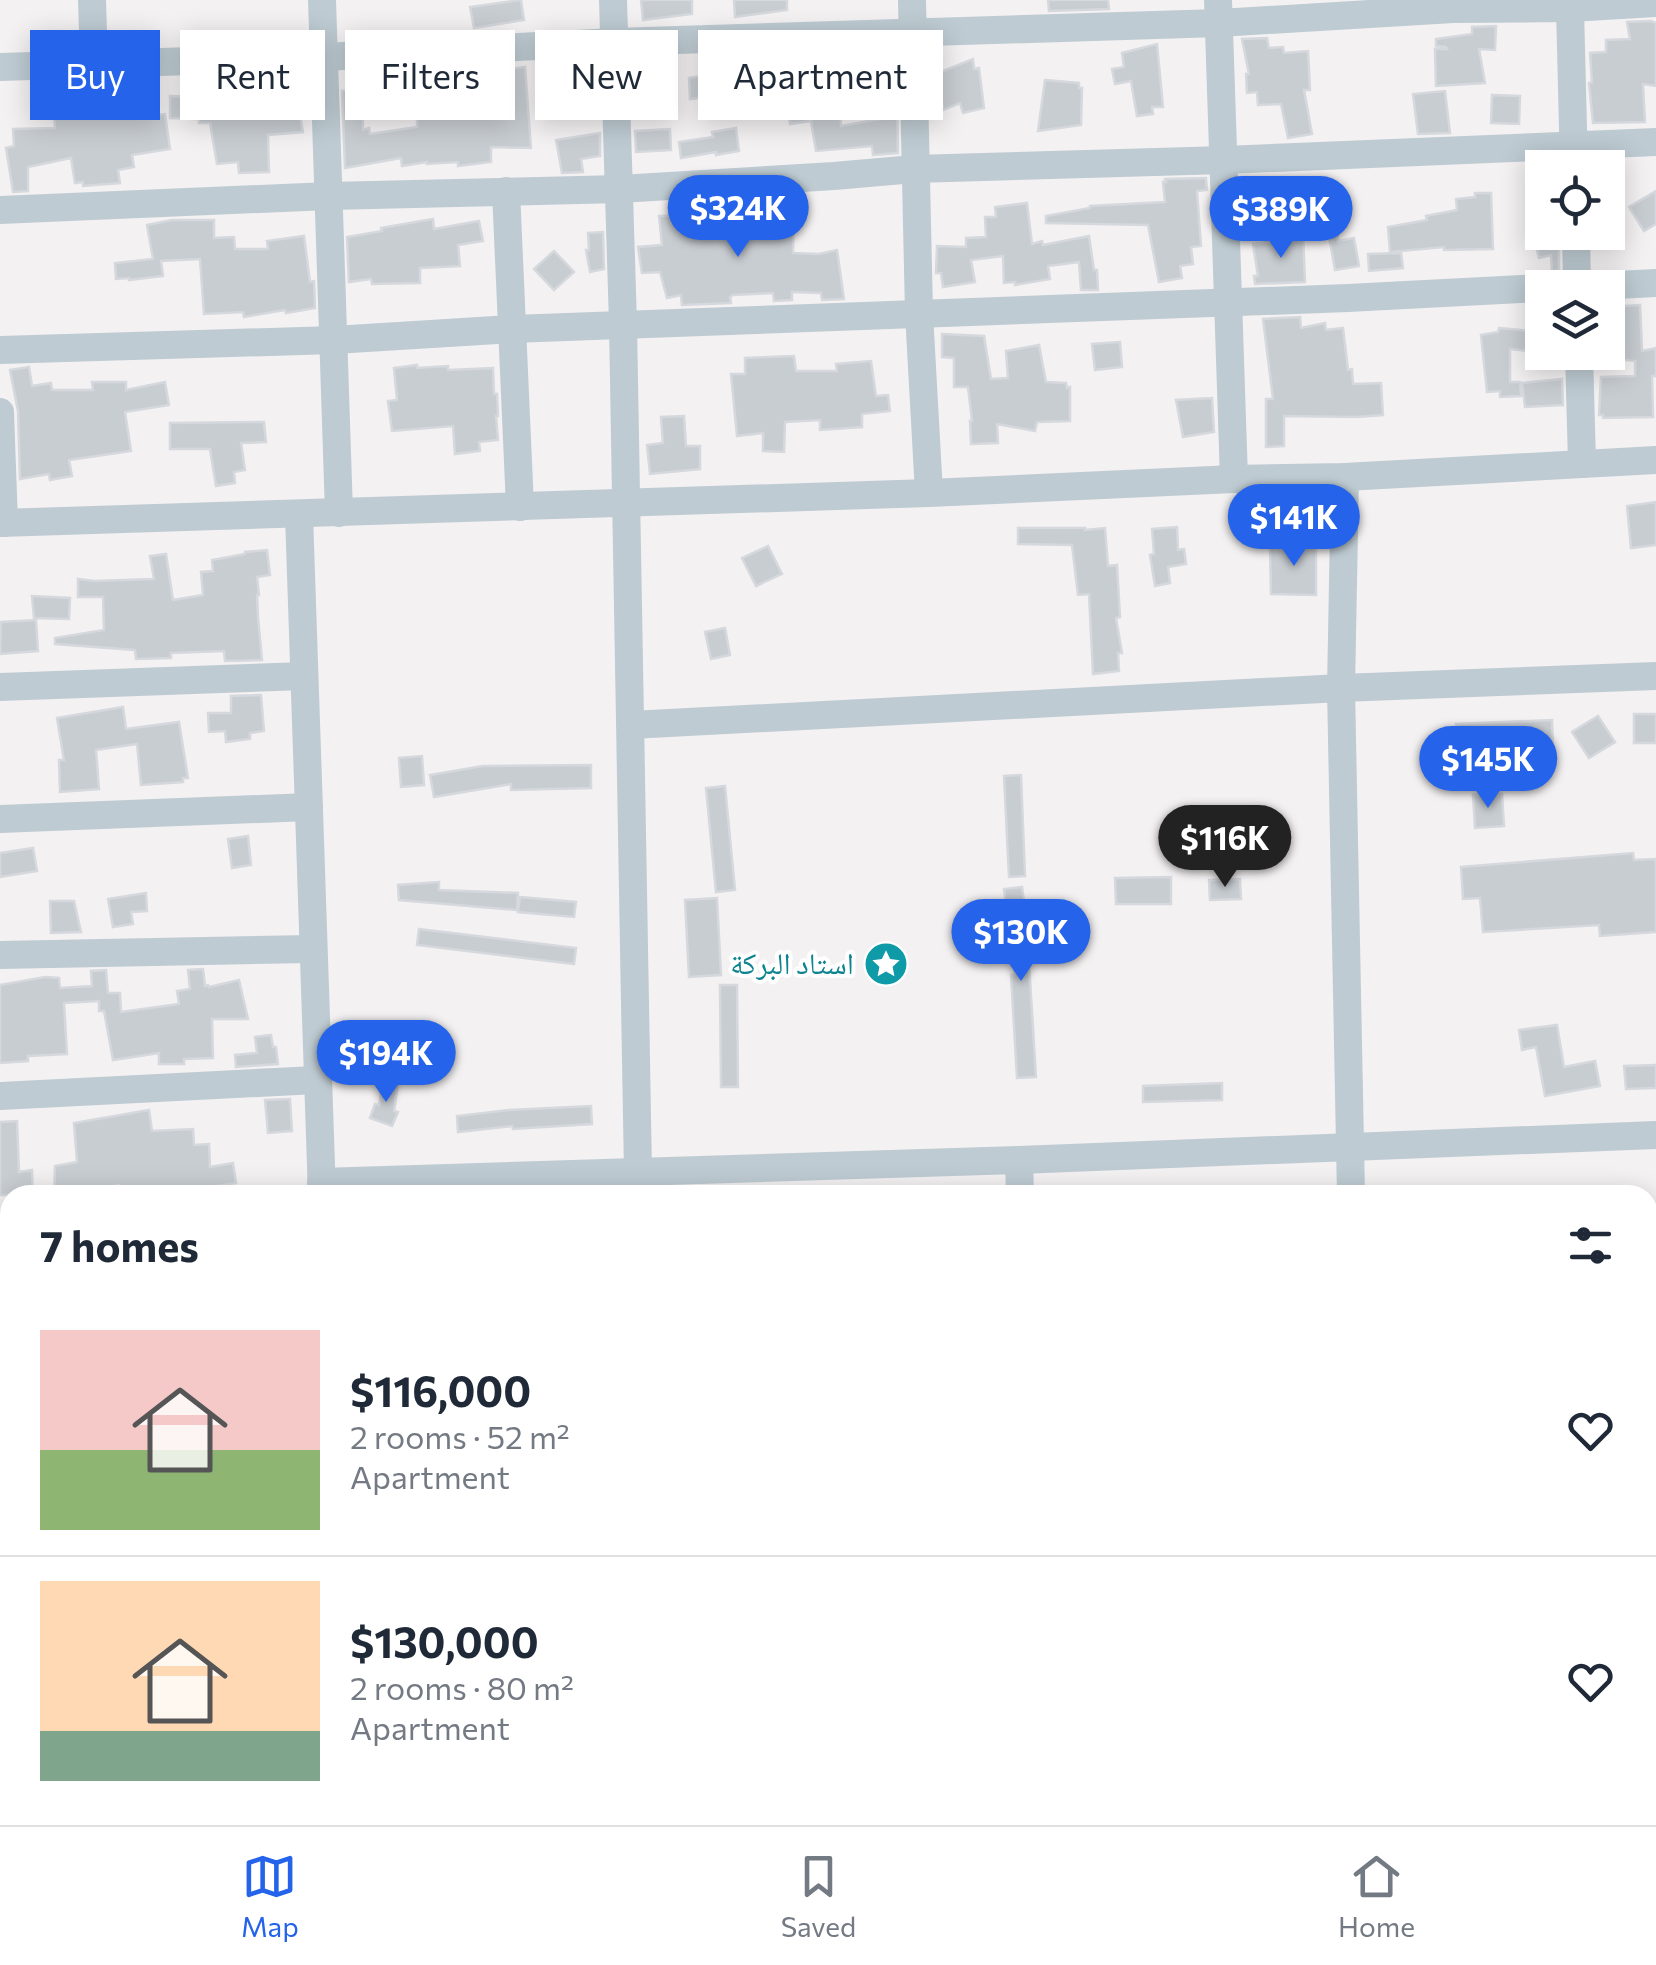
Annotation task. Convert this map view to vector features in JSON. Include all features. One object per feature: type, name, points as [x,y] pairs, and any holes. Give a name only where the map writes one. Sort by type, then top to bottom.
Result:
[{"type":"street","points":[[92,0],[93,30]]},
{"type":"street","points":[[322,0],[323,30]]},
{"type":"street","points":[[613,0],[614,30]]},
{"type":"street","points":[[912,0],[913,30]]},
{"type":"street","points":[[943,32],[1219,12],[1453,4],[1570,8],[1656,3]]},
{"type":"street","points":[[1570,8],[1573,150]]},
{"type":"street","points":[[1219,12],[1234,479]]},
{"type":"street","points":[[325,57],[535,46]]},
{"type":"street","points":[[0,67],[30,66]]},
{"type":"street","points":[[325,85],[339,514]]},
{"type":"street","points":[[617,120],[638,1172]]},
{"type":"street","points":[[914,120],[929,493]]},
{"type":"street","points":[[1609,150],[1656,142]]},
{"type":"street","points":[[0,210],[620,188],[914,169],[1525,157]]},
{"type":"street","points":[[506,191],[520,508]]},
{"type":"street","points":[[1625,285],[1656,283]]},
{"type":"street","points":[[0,350],[334,340],[624,324],[1525,289]]},
{"type":"street","points":[[1579,370],[1582,464]]},
{"type":"street","points":[[0,412],[2,523],[929,493],[1656,460]]},
{"type":"street","points":[[1345,476],[1342,688],[1350,1185]]},
{"type":"street","points":[[299,515],[321,1185]]},
{"type":"street","points":[[0,687],[304,676]]},
{"type":"street","points":[[631,725],[1342,688],[1656,676]]},
{"type":"street","points":[[0,819],[309,807]]},
{"type":"street","points":[[0,955],[312,949]]},
{"type":"street","points":[[0,1096],[316,1080]]},
{"type":"street","points":[[380,1185],[638,1172],[687,1183],[1019,1160],[1656,1136]]},
{"type":"street","points":[[1019,1160],[1020,1185]]},
{"type":"building","points":[[521,0],[524,20],[474,28],[470,7]]},
{"type":"building","points":[[641,0],[692,0],[692,14],[643,20]]},
{"type":"building","points":[[734,0],[787,0],[787,10],[735,17]]},
{"type":"building","points":[[1048,0],[1108,0],[1109,9],[1049,11]]},
{"type":"building","points":[[1627,22],[1656,23],[1656,86],[1643,84],[1645,122],[1593,123],[1590,53],[1606,52],[1606,40],[1630,39]]},
{"type":"building","points":[[1496,26],[1495,50],[1479,49],[1485,83],[1436,86],[1435,49],[1447,49],[1436,46],[1436,39],[1472,34],[1472,27]]},
{"type":"building","points":[[1267,38],[1269,48],[1283,47],[1284,53],[1308,51],[1310,90],[1304,90],[1312,134],[1288,138],[1281,104],[1258,105],[1257,92],[1247,93],[1249,74],[1242,39]]},
{"type":"building","points":[[1157,44],[1163,107],[1152,107],[1153,114],[1137,116],[1131,81],[1115,84],[1112,69],[1124,67],[1122,53]]},
{"type":"building","points":[[973,59],[974,69],[979,68],[984,108],[963,113],[960,103],[943,110],[943,71]]},
{"type":"building","points":[[525,67],[531,148],[491,147],[491,162],[458,166],[458,162],[427,162],[402,166],[401,158],[345,168],[342,91],[345,120],[363,120],[363,130],[369,128],[370,134],[417,127],[417,120],[515,120],[515,68]]},
{"type":"building","points":[[698,77],[698,98],[690,99],[689,78]]},
{"type":"building","points":[[1045,80],[1079,83],[1081,125],[1038,131]]},
{"type":"building","points":[[1445,91],[1450,133],[1418,134],[1413,94]]},
{"type":"building","points":[[1492,95],[1520,96],[1519,124],[1491,123]]},
{"type":"building","points":[[170,96],[180,96],[180,118],[170,118]]},
{"type":"building","points":[[160,114],[165,114],[170,149],[132,155],[134,167],[118,170],[120,183],[75,183],[71,158],[28,167],[28,191],[13,192],[6,148],[14,146],[13,129],[55,128],[54,120],[160,120]]},
{"type":"building","points":[[301,120],[303,132],[268,135],[269,172],[239,173],[238,162],[217,164],[210,123],[199,123]]},
{"type":"building","points":[[789,120],[841,120],[841,126],[897,120],[898,153],[873,155],[872,146],[816,151],[811,121],[790,124]]},
{"type":"building","points":[[736,128],[739,151],[681,158],[679,142],[713,137],[712,132]]},
{"type":"building","points":[[670,129],[671,150],[636,152],[635,131]]},
{"type":"building","points":[[600,133],[600,156],[581,159],[583,172],[562,173],[556,140]]},
{"type":"building","points":[[1206,178],[1207,190],[1197,191],[1201,246],[1191,247],[1193,264],[1180,266],[1182,278],[1159,282],[1148,225],[1046,223],[1046,216],[1090,206],[1165,202],[1165,179]]},
{"type":"building","points":[[1656,191],[1656,224],[1644,231],[1629,207]]},
{"type":"building","points":[[1475,193],[1491,193],[1493,249],[1444,247],[1390,252],[1388,227],[1457,210],[1456,199],[1475,197]]},
{"type":"building","points":[[1321,197],[1338,197],[1338,241],[1354,238],[1359,266],[1335,270]]},
{"type":"building","points":[[1027,203],[1032,244],[1089,236],[1098,290],[1081,290],[1079,262],[1048,266],[1050,279],[1004,283],[1003,256],[971,260],[975,282],[943,287],[941,273],[936,273],[937,246],[966,247],[966,238],[986,237],[985,217],[996,217],[995,207]]},
{"type":"building","points":[[794,209],[793,253],[837,250],[844,299],[822,300],[821,293],[792,292],[792,300],[774,301],[773,293],[733,295],[731,303],[682,305],[681,295],[667,298],[660,272],[642,273],[638,247],[662,245],[659,216],[716,214],[716,218],[745,218]]},
{"type":"building","points":[[433,219],[434,229],[479,221],[483,241],[458,245],[460,266],[420,268],[420,283],[372,284],[371,279],[349,282],[347,237]]},
{"type":"building","points":[[172,220],[214,220],[214,238],[234,237],[235,249],[268,249],[267,241],[304,236],[310,282],[314,281],[315,308],[244,317],[243,312],[204,314],[200,259],[161,261],[163,276],[116,279],[115,263],[153,259],[147,225]]},
{"type":"building","points":[[603,232],[604,269],[590,272],[588,233]]},
{"type":"building","points":[[1303,233],[1305,282],[1255,284],[1254,276],[1258,276],[1253,244]]},
{"type":"building","points":[[1537,250],[1559,250],[1559,270],[1552,270],[1551,255],[1539,258]]},
{"type":"building","points":[[554,251],[574,272],[554,290],[534,269]]},
{"type":"building","points":[[1401,253],[1403,268],[1369,271],[1368,254]]},
{"type":"building","points":[[1640,305],[1642,351],[1656,348],[1653,417],[1599,415],[1601,377],[1635,376],[1635,361],[1625,360],[1625,306]]},
{"type":"building","points":[[1300,317],[1301,328],[1325,323],[1326,330],[1343,328],[1353,384],[1381,383],[1383,415],[1284,416],[1284,446],[1266,447],[1266,399],[1273,399],[1263,319]]},
{"type":"building","points":[[1499,328],[1525,331],[1525,351],[1510,349],[1510,382],[1520,382],[1521,396],[1500,397],[1500,391],[1487,392],[1481,335],[1498,332]]},
{"type":"building","points":[[942,334],[984,336],[991,379],[1008,378],[1006,351],[1039,345],[1046,382],[1066,383],[1070,387],[1070,421],[1037,422],[1035,431],[997,424],[998,443],[971,444],[968,387],[954,387],[954,358],[942,357]]},
{"type":"building","points":[[1120,342],[1122,367],[1095,370],[1092,344]]},
{"type":"building","points":[[794,356],[796,371],[837,371],[836,364],[871,361],[876,396],[888,395],[890,411],[862,414],[862,427],[820,430],[820,420],[785,422],[784,452],[763,451],[763,433],[737,436],[731,374],[745,374],[745,358]]},
{"type":"building","points":[[448,366],[448,370],[493,368],[498,440],[479,442],[480,451],[455,454],[453,426],[392,431],[388,401],[397,400],[394,368]]},
{"type":"building","points":[[29,367],[32,386],[51,383],[52,390],[93,390],[92,382],[126,382],[126,390],[165,382],[169,405],[125,412],[131,451],[69,460],[72,476],[50,480],[49,474],[20,479],[18,411],[10,370]]},
{"type":"building","points":[[1562,379],[1563,405],[1525,407],[1522,383]]},
{"type":"building","points":[[1212,398],[1214,432],[1183,437],[1176,400]]},
{"type":"building","points":[[684,416],[686,446],[700,446],[700,469],[650,474],[647,445],[663,443],[661,417]]},
{"type":"building","points":[[264,422],[266,442],[241,443],[245,470],[234,472],[235,483],[216,486],[210,449],[170,449],[170,423]]},
{"type":"building","points":[[1656,502],[1656,545],[1631,548],[1627,506]]},
{"type":"building","points":[[1177,527],[1178,550],[1184,549],[1186,564],[1168,567],[1170,583],[1155,586],[1150,555],[1154,554],[1152,529]]},
{"type":"building","points":[[1018,528],[1105,528],[1108,566],[1117,565],[1120,617],[1116,618],[1122,653],[1118,653],[1119,671],[1093,674],[1089,594],[1078,595],[1072,545],[1018,544]]},
{"type":"building","points":[[1316,542],[1316,595],[1271,594],[1270,547]]},
{"type":"building","points":[[768,546],[782,574],[756,586],[742,558]]},
{"type":"building","points":[[267,550],[270,575],[257,577],[262,660],[225,661],[224,651],[136,659],[135,650],[55,644],[55,638],[104,630],[103,597],[78,597],[78,579],[154,579],[150,556],[166,554],[173,600],[203,595],[201,572],[213,571],[212,560]]},
{"type":"building","points":[[32,596],[70,598],[69,619],[34,618]]},
{"type":"building","points":[[36,620],[38,651],[0,654],[1,622]]},
{"type":"building","points":[[725,628],[730,655],[711,659],[705,632]]},
{"type":"building","points":[[261,695],[264,731],[250,733],[250,739],[226,742],[225,731],[209,732],[208,713],[231,713],[231,696]]},
{"type":"building","points":[[123,707],[126,729],[179,722],[188,778],[183,778],[183,782],[141,785],[137,744],[96,750],[99,789],[60,792],[59,760],[64,760],[57,718]]},
{"type":"building","points":[[1634,714],[1656,714],[1656,743],[1634,743]]},
{"type":"building","points":[[1598,716],[1615,742],[1589,758],[1572,732]]},
{"type":"building","points":[[1552,720],[1553,747],[1457,750],[1456,724]]},
{"type":"building","points":[[422,756],[424,785],[401,787],[399,758]]},
{"type":"building","points":[[591,765],[591,788],[511,790],[511,784],[434,797],[430,775],[483,766]]},
{"type":"building","points":[[1021,775],[1025,876],[1009,877],[1004,776]]},
{"type":"building","points":[[725,786],[735,890],[716,892],[706,788]]},
{"type":"building","points":[[1502,794],[1504,826],[1475,828],[1473,795]]},
{"type":"building","points":[[248,836],[251,865],[232,868],[228,839]]},
{"type":"building","points":[[33,848],[37,871],[0,877],[0,853]]},
{"type":"building","points":[[1633,853],[1634,860],[1656,859],[1656,932],[1600,936],[1599,925],[1483,932],[1480,898],[1463,899],[1461,867]]},
{"type":"building","points":[[1171,877],[1171,904],[1116,904],[1115,878]]},
{"type":"building","points":[[1240,879],[1241,899],[1210,900],[1209,880]]},
{"type":"building","points":[[439,882],[439,890],[518,893],[517,910],[399,900],[398,885]]},
{"type":"building","points":[[1022,887],[1032,962],[1029,963],[1036,1077],[1017,1078],[1011,975],[1015,974],[1004,889]]},
{"type":"building","points":[[146,893],[147,911],[131,912],[133,924],[113,927],[108,899]]},
{"type":"building","points":[[520,897],[576,902],[574,917],[518,912]]},
{"type":"building","points":[[717,898],[721,975],[689,977],[685,900]]},
{"type":"building","points":[[50,901],[74,901],[81,932],[51,933]]},
{"type":"building","points":[[419,929],[576,948],[574,964],[417,945]]},
{"type":"building","points":[[203,969],[205,986],[239,980],[248,1019],[212,1019],[213,1058],[159,1064],[159,1053],[113,1060],[99,1001],[64,1003],[67,1054],[28,1056],[28,1061],[0,1063],[0,985],[45,977],[59,978],[60,988],[92,986],[91,971],[106,970],[108,993],[120,993],[121,1012],[179,1004],[177,991],[190,989],[188,970]]},
{"type":"building","points":[[720,985],[737,985],[738,1087],[721,1087]]},
{"type":"building","points":[[1557,1025],[1564,1067],[1595,1061],[1600,1086],[1545,1096],[1536,1047],[1522,1050],[1519,1030]]},
{"type":"building","points":[[271,1035],[278,1064],[236,1067],[235,1055],[257,1053],[255,1037]]},
{"type":"building","points":[[1656,1065],[1656,1088],[1626,1089],[1624,1066]]},
{"type":"building","points":[[383,1082],[398,1084],[394,1111],[398,1112],[392,1126],[370,1118],[375,1104],[379,1105]]},
{"type":"building","points":[[1222,1083],[1222,1100],[1143,1102],[1143,1086]]},
{"type":"building","points":[[290,1099],[292,1131],[268,1133],[265,1100]]},
{"type":"building","points":[[591,1106],[592,1124],[458,1132],[457,1116]]},
{"type":"building","points":[[149,1110],[152,1131],[193,1129],[194,1145],[209,1144],[210,1167],[233,1163],[236,1183],[54,1185],[55,1166],[77,1162],[74,1123]]},
{"type":"building","points":[[17,1121],[19,1172],[32,1170],[33,1185],[0,1185],[0,1122]]},
{"type":"place","name":"استاد البركة","points":[[886,964]]}]
